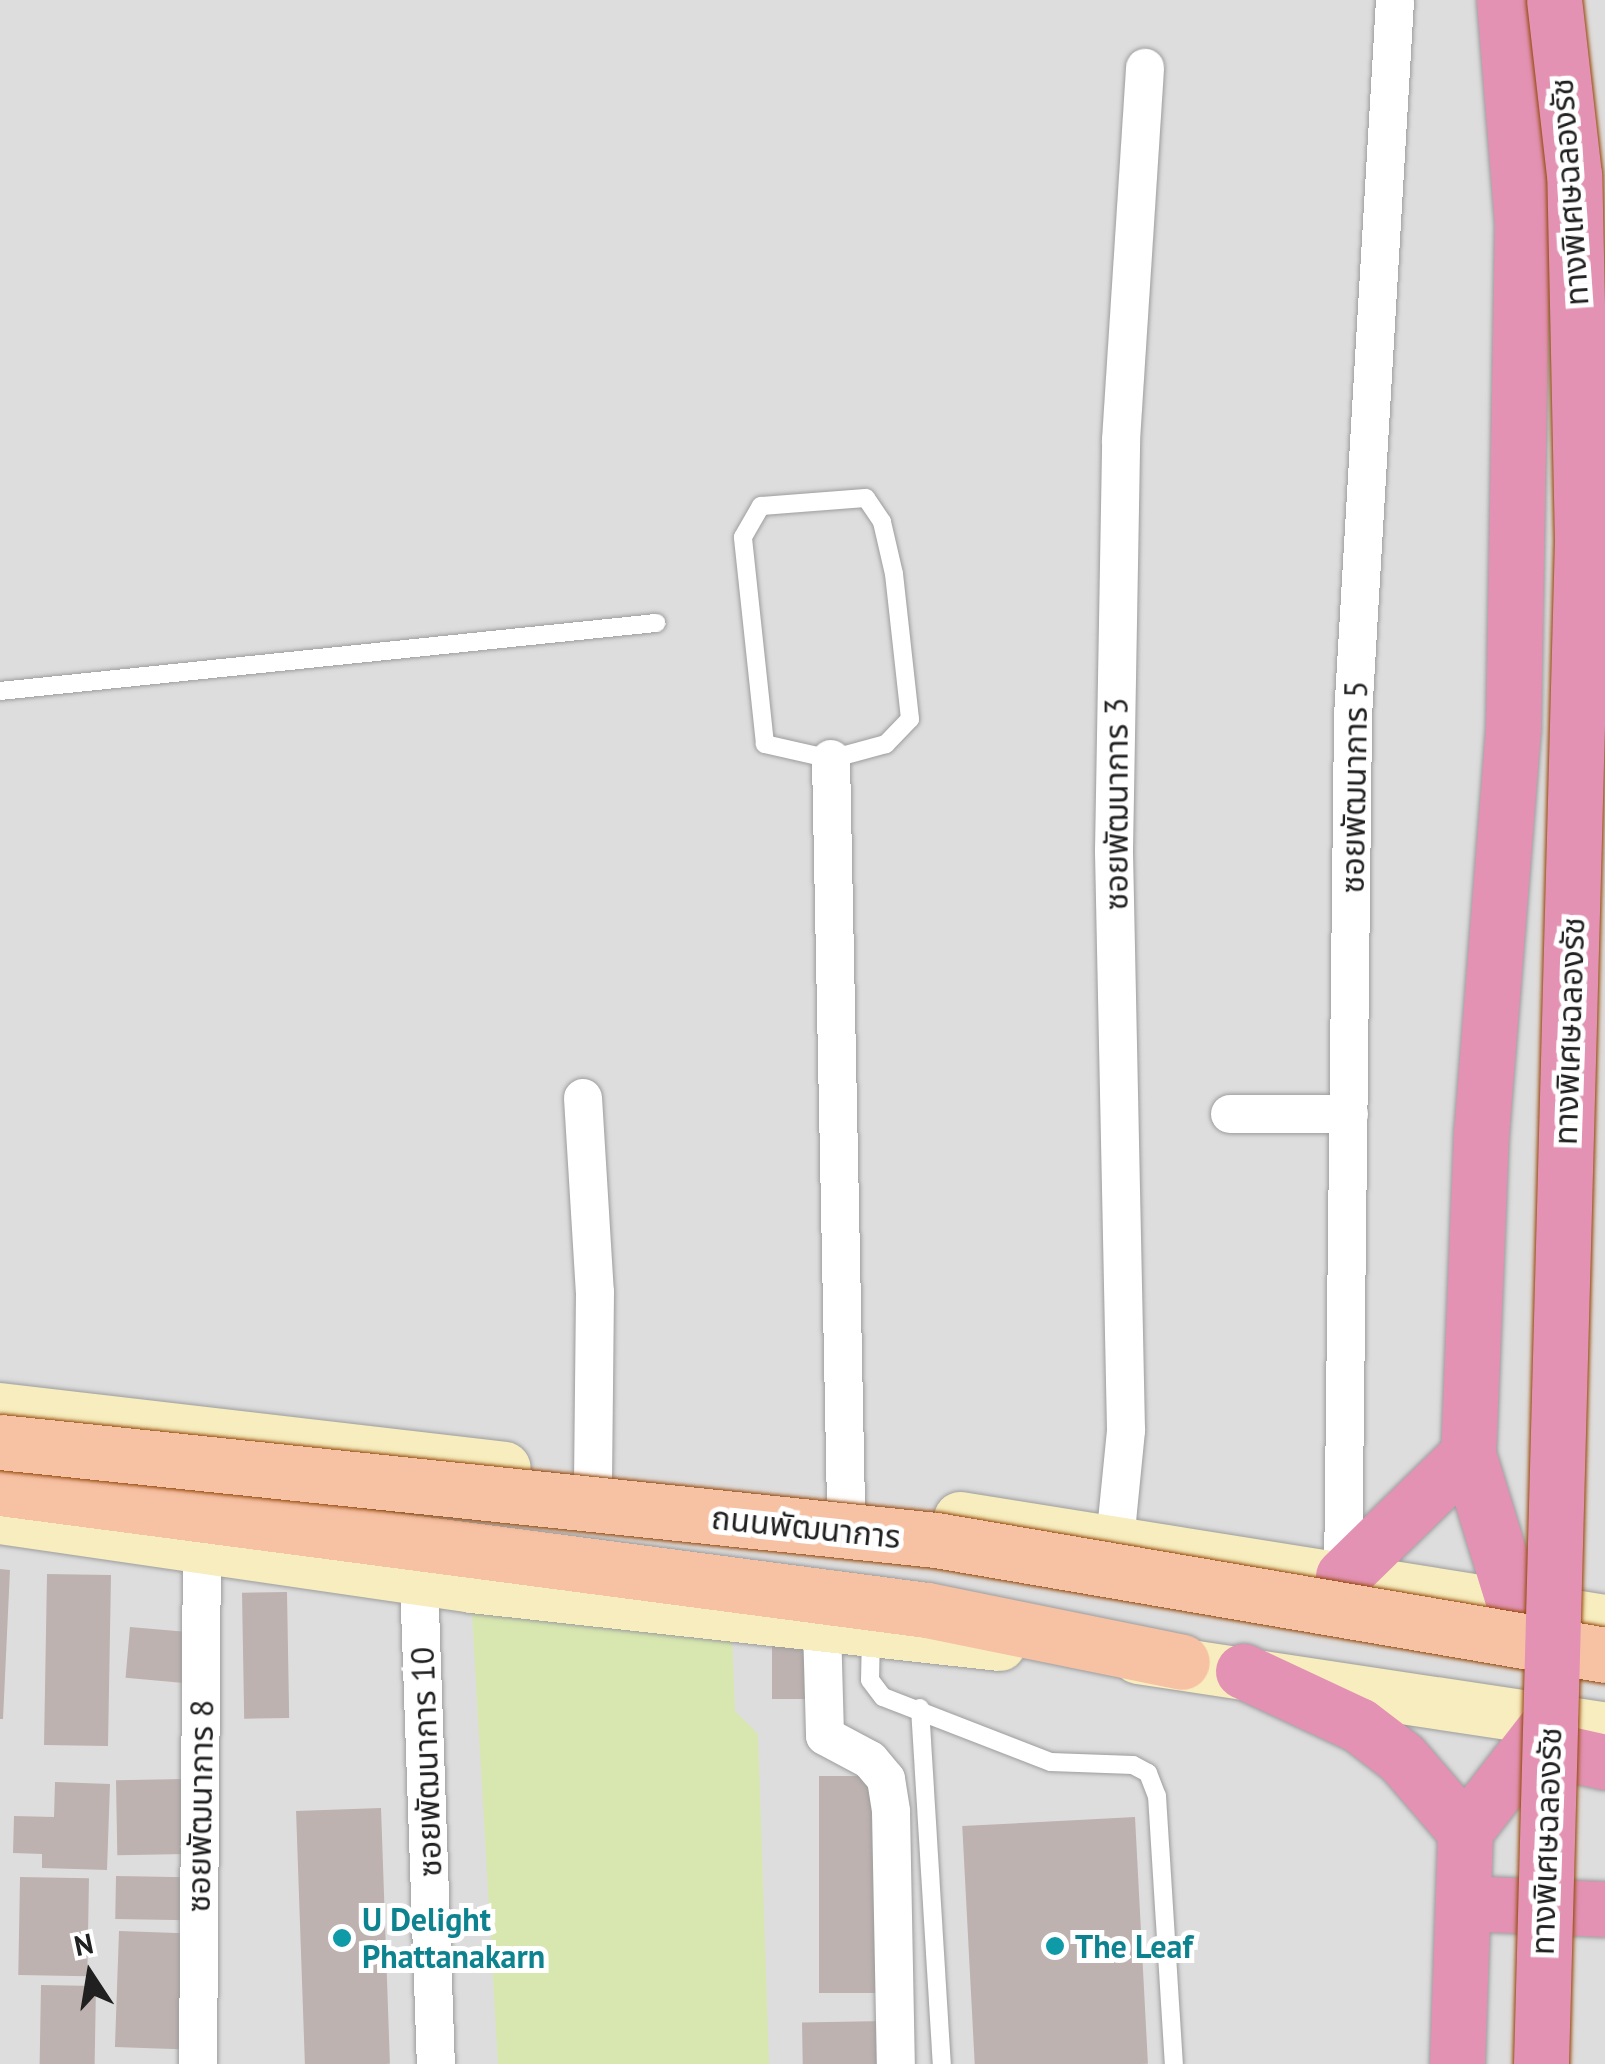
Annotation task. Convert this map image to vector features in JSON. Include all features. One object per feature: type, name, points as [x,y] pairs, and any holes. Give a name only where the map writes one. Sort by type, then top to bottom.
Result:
[{"type":"highway","points":[[1504,0],[1522,222],[1513,728],[1480,1133],[1468,1454],[1516,1607]]},
{"type":"highway","name":"ทางพิเศษฉลองรัช","points":[[1542,2064],[1582,544],[1574,175],[1554,0]]},
{"type":"highway","points":[[1342,1576],[1468,1454]]},
{"type":"highway","points":[[1243,1671],[1359,1724],[1402,1758],[1465,1831]]},
{"type":"highway","points":[[1457,2064],[1465,1831],[1516,1765],[1565,1754],[1593,1710]]},
{"type":"highway","points":[[1463,1903],[1605,1910]]},
{"type":"main road","name":"ถนนพัฒนาการ","points":[[0,1409],[1116,1541],[1605,1621]]},
{"type":"main road","name":"ถนนพัฒนาการ","points":[[0,1442],[936,1540],[1593,1710]]},
{"type":"main road","name":"ถนนพัฒนาการ","points":[[0,1488],[251,1518],[927,1610],[1182,1662]]},
{"type":"main road","name":"ถนนพัฒนาการ","points":[[0,1518],[420,1580],[1593,1710]]},
{"type":"main road","points":[[1516,1607],[1593,1710]]},
{"type":"street","name":"ซอยพัฒนาการ 5","points":[[1342,1576],[1353,716],[1396,0]]},
{"type":"street","name":"ซอยพัฒนาการ 3","points":[[1116,1541],[1126,1430],[1114,850],[1120,440],[1145,68]]},
{"type":"street","points":[[830,759],[846,1507]]},
{"type":"street","points":[[583,1098],[595,1292],[592,1478]]},
{"type":"street","points":[[1230,1114],[1349,1114]]},
{"type":"street","name":"ซอยพัฒนาการ 8","points":[[198,2064],[202,1548]]},
{"type":"street","name":"ซอยพัฒนาการ 10","points":[[420,1580],[436,2064]]},
{"type":"street","points":[[846,1630],[825,1736],[870,1760],[888,1796],[896,2064]]},
{"type":"lane","points":[[866,498],[882,522],[894,574],[910,719],[886,744],[830,759],[765,744],[743,536],[761,506],[866,498]]},
{"type":"lane","points":[[0,691],[656,622]]},
{"type":"lane","points":[[846,1630],[873,1687],[1051,1762],[1133,1765],[1148,1773],[1157,1796],[1174,2064]]},
{"type":"lane","points":[[920,1708],[942,2064]]},
{"type":"shaded area","points":[[0,0],[1605,0],[1605,2064],[0,2064]]},
{"type":"green space","points":[[472,1613],[732,1636],[735,1711],[758,1734],[769,2064],[498,2064]]},
{"type":"building","points":[[0,1569],[10,1570],[3,1719],[0,1719]]},
{"type":"building","points":[[47,1574],[111,1575],[108,1746],[44,1745]]},
{"type":"building","points":[[287,1592],[289,1718],[244,1719],[242,1593]]},
{"type":"building","points":[[130,1627],[194,1633],[189,1683],[126,1678]]},
{"type":"building","points":[[772,1642],[814,1642],[814,1699],[772,1699]]},
{"type":"building","points":[[819,1776],[888,1776],[888,1993],[819,1993]]},
{"type":"building","points":[[185,1779],[186,1854],[117,1855],[116,1780]]},
{"type":"building","points":[[55,1782],[110,1784],[107,1870],[42,1868],[42,1854],[13,1853],[14,1816],[54,1817]]},
{"type":"building","name":"U Delight Phattanakarn","points":[[381,1808],[390,2064],[305,2064],[296,1811]]},
{"type":"building","name":"The Leaf","points":[[1135,1817],[1148,2064],[975,2064],[962,1826]]},
{"type":"building","points":[[116,1876],[188,1877],[187,1920],[115,1919]]},
{"type":"building","points":[[20,1877],[89,1878],[87,1976],[18,1975]]},
{"type":"building","points":[[119,1931],[191,1934],[187,2049],[115,2047]]},
{"type":"building","points":[[41,1985],[96,1986],[95,2064],[40,2064]]},
{"type":"building","points":[[885,2021],[886,2064],[803,2064],[802,2022]]},
{"type":"place","name":"U Delight Phattanakarn","points":[[342,1938]]},
{"type":"place","name":"The Leaf","points":[[1055,1946]]}]
